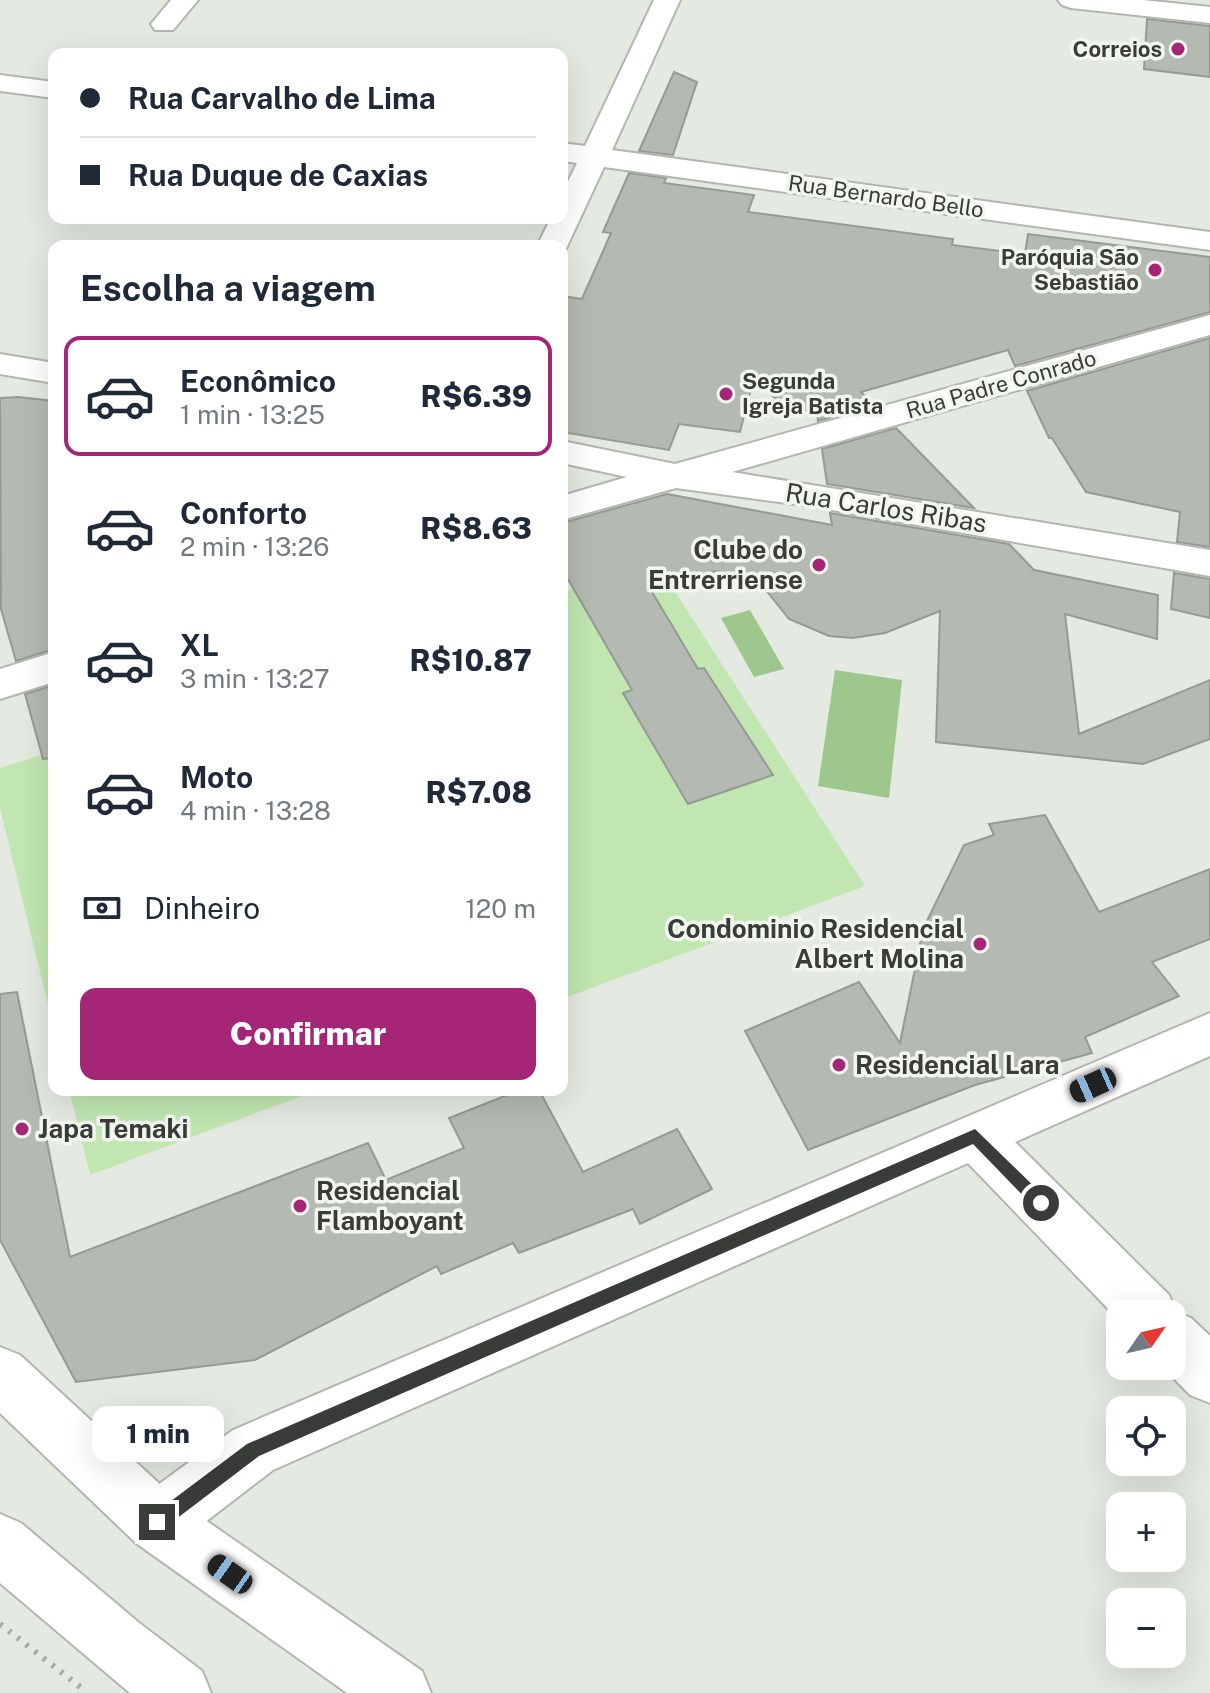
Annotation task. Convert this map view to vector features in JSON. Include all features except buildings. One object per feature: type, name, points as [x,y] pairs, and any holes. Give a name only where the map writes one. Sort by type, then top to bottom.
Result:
[{"type":"street","points":[[164,24],[185,0]]},
{"type":"street","points":[[568,214],[667,0]]},
{"type":"street","points":[[1071,0],[1210,15]]},
{"type":"street","points":[[0,83],[48,89]]},
{"type":"street","name":"Rua Bernardo Bello","points":[[568,153],[1210,241]]},
{"type":"street","name":"Rua Padre Conrado","points":[[568,506],[1210,325]]},
{"type":"street","points":[[0,364],[48,372]]},
{"type":"street","name":"Rua Carlos Ribas","points":[[568,453],[675,476],[809,494],[1210,563]]},
{"type":"street","points":[[0,684],[48,669]]},
{"type":"street","points":[[157,1522],[253,1450],[1210,1034]]},
{"type":"street","points":[[975,1136],[1136,1300]]},
{"type":"street","points":[[1186,1351],[1210,1375]]},
{"type":"street","points":[[0,1375],[157,1522],[400,1693]]},
{"type":"street","points":[[0,1544],[116,1644],[180,1693]]},
{"type":"path","points":[[0,1624],[89,1693]]},
{"type":"shaded area","points":[[656,562],[865,886],[568,997],[568,590]]},
{"type":"shaded area","points":[[750,610],[784,669],[754,677],[721,618]]},
{"type":"shaded area","points":[[835,670],[902,680],[889,798],[818,786]]},
{"type":"shaded area","points":[[48,753],[48,1004],[0,808],[0,768]]},
{"type":"shaded area","points":[[70,1096],[302,1096],[90,1175]]},
{"type":"place","name":"Correios","points":[[1178,49]]},
{"type":"place","name":"Paróquia São Sebastião","points":[[1155,270]]},
{"type":"place","name":"Segunda Igreja Batista","points":[[726,394]]},
{"type":"place","name":"Clube do Entrerriense","points":[[819,565]]},
{"type":"place","name":"Condominio Residencial Albert Molina","points":[[980,944]]},
{"type":"place","name":"Residencial Lara","points":[[839,1065]]},
{"type":"place","name":"Japa Temaki","points":[[22,1129]]},
{"type":"place","name":"Residencial Flamboyant","points":[[300,1206]]},
{"type":"route","points":[[157,1522],[253,1450],[975,1136],[1041,1203]]}]
